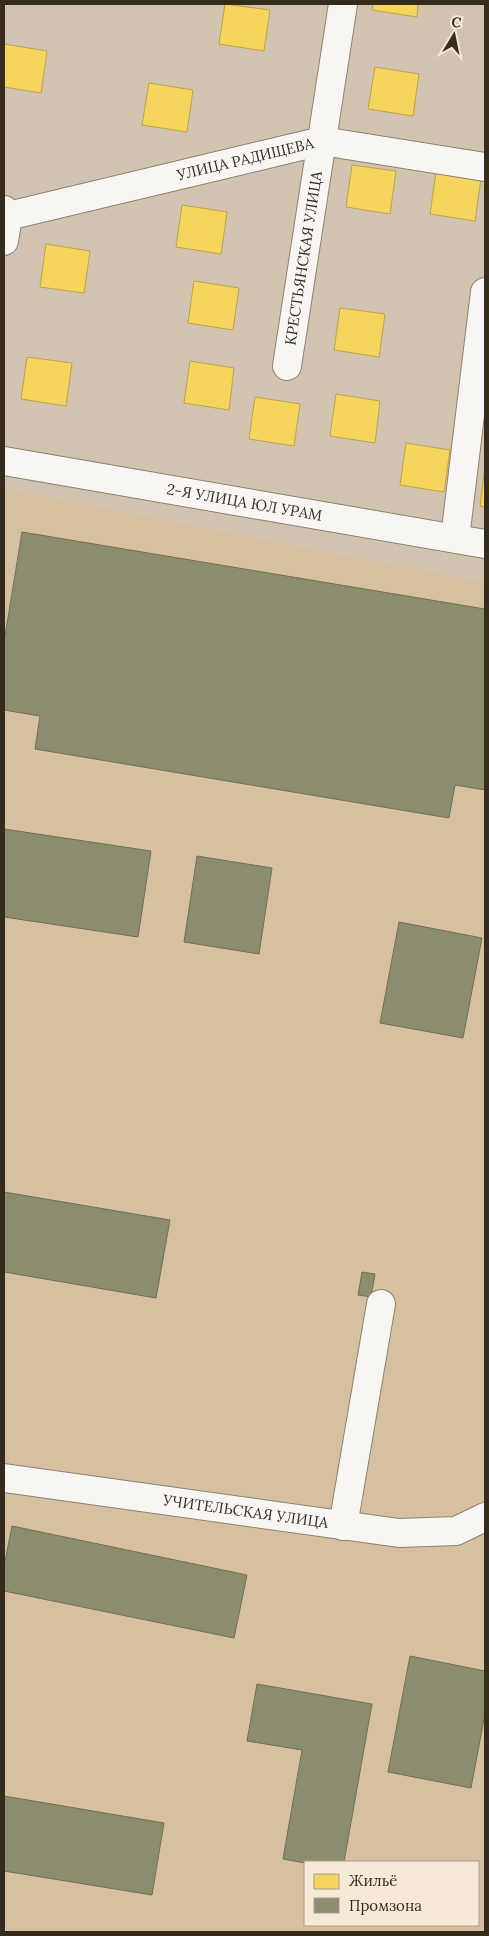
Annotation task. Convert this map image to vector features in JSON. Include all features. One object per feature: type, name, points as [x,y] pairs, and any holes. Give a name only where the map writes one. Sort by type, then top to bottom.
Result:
[{"type":"street","name":"КРЕСТЬЯНСКАЯ УЛИЦА","points":[[287,366],[344,4]]},
{"type":"street","name":"УЛИЦА РАДИЩЕВА","points":[[5,222],[322,142],[485,167]]},
{"type":"street","points":[[455,538],[485,292]]},
{"type":"street","name":"2-Я УЛИЦА ЮЛ УРАМ","points":[[4,461],[485,544]]},
{"type":"street","points":[[343,1526],[382,1304]]},
{"type":"street","name":"УЧИТЕЛЬСКАЯ УЛИЦА","points":[[4,1478],[399,1533],[456,1531],[485,1517]]},
{"type":"shaded area","points":[[4,489],[485,583],[485,1932],[4,1932]]},
{"type":"building: Жильё","points":[[225,4],[270,10],[264,51],[219,44]]},
{"type":"building: Жильё","points":[[373,4],[418,4],[417,17],[372,10]]},
{"type":"building: Жильё","points":[[4,44],[47,51],[41,93],[4,87]]},
{"type":"building: Жильё","points":[[375,67],[419,74],[413,116],[368,109]]},
{"type":"building: Жильё","points":[[149,83],[193,90],[187,132],[142,125]]},
{"type":"building: Жильё","points":[[352,165],[396,171],[390,214],[346,207]]},
{"type":"building: Жильё","points":[[436,172],[481,178],[475,221],[430,214]]},
{"type":"building: Жильё","points":[[182,205],[227,212],[221,254],[176,247]]},
{"type":"building: Жильё","points":[[46,244],[90,251],[84,293],[40,287]]},
{"type":"building: Жильё","points":[[194,281],[239,288],[233,330],[188,323]]},
{"type":"building: Жильё","points":[[340,308],[385,314],[379,357],[334,350]]},
{"type":"building: Жильё","points":[[27,357],[72,363],[66,406],[21,399]]},
{"type":"building: Жильё","points":[[190,361],[234,368],[229,410],[184,403]]},
{"type":"building: Жильё","points":[[336,394],[380,401],[375,443],[330,436]]},
{"type":"building: Жильё","points":[[255,397],[300,404],[294,446],[249,439]]},
{"type":"building: Жильё","points":[[406,443],[450,450],[444,492],[400,485]]},
{"type":"building: Жильё","points":[[485,466],[485,507],[480,506]]},
{"type":"building: Промзона","points":[[22,532],[485,609],[485,790],[455,785],[449,818],[35,749],[40,716],[4,710],[4,642]]},
{"type":"building: Промзона","points":[[4,829],[151,851],[138,937],[4,917]]},
{"type":"building: Промзона","points":[[197,856],[272,868],[259,954],[184,942]]},
{"type":"building: Промзона","points":[[399,922],[482,938],[463,1038],[380,1023]]},
{"type":"building: Промзона","points":[[4,1192],[170,1220],[156,1298],[4,1272]]},
{"type":"building: Промзона","points":[[362,1272],[375,1274],[371,1297],[358,1295]]},
{"type":"building: Промзона","points":[[12,1526],[247,1575],[234,1638],[4,1591],[4,1566]]},
{"type":"building: Промзона","points":[[410,1656],[485,1671],[485,1714],[471,1788],[388,1772]]},
{"type":"building: Промзона","points":[[257,1684],[372,1704],[344,1861],[304,1861],[304,1863],[283,1859],[302,1750],[247,1741]]},
{"type":"building: Промзона","points":[[4,1796],[164,1823],[152,1895],[4,1871]]}]
